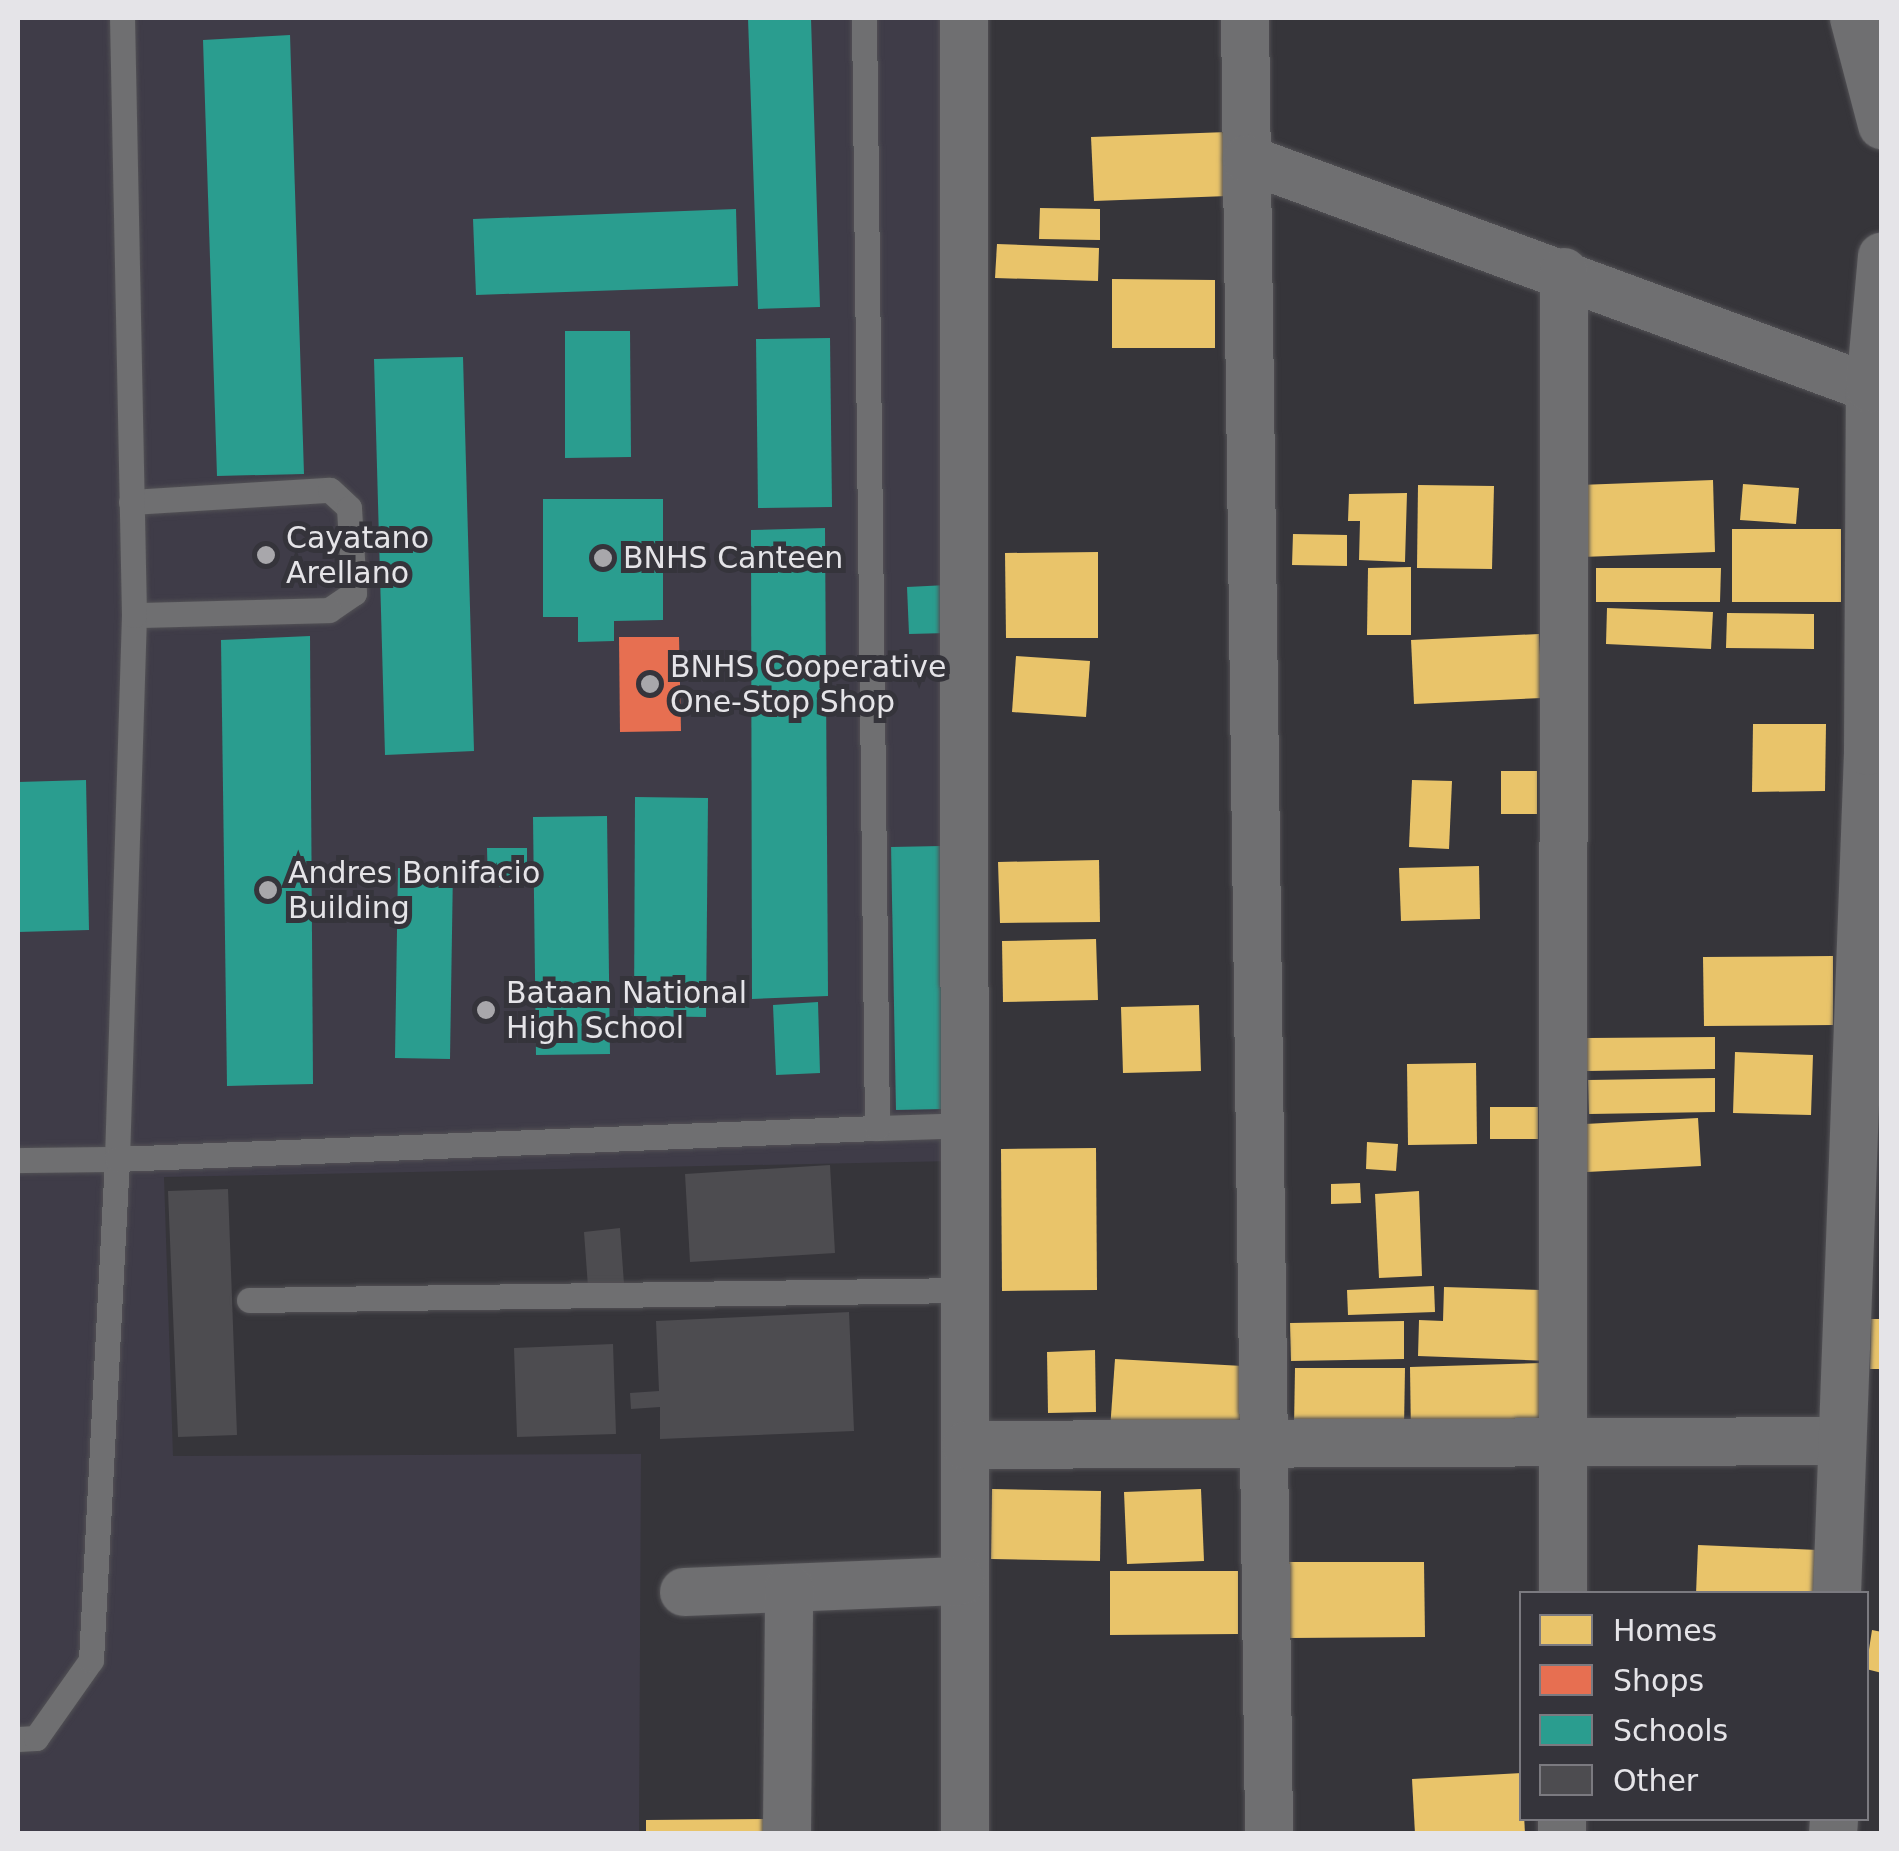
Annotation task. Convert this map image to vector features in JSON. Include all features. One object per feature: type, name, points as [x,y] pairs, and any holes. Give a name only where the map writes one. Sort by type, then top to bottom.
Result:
[{"type":"street","points":[[964,18],[966,1445],[961,1581],[965,1834]]},
{"type":"street","points":[[1245,18],[1270,1834]]},
{"type":"street","points":[[1854,18],[1882,125]]},
{"type":"street","points":[[1247,158],[1870,388]]},
{"type":"street","points":[[1838,1591],[1840,1441],[1868,752],[1870,388],[1882,257]]},
{"type":"street","points":[[1562,1591],[1564,272]]},
{"type":"street","points":[[966,1445],[1264,1449],[1840,1441]]},
{"type":"street","points":[[684,1592],[961,1581]]},
{"type":"street","points":[[787,1834],[789,1588]]},
{"type":"lane","points":[[18,1739],[36,1738],[91,1660],[118,1159],[134,615],[122,18]]},
{"type":"lane","points":[[864,18],[877,1128]]},
{"type":"lane","points":[[131,502],[330,490],[349,508],[354,593],[329,610],[134,615]]},
{"type":"lane","points":[[18,1160],[966,1125]]},
{"type":"lane","points":[[249,1300],[964,1290]]},
{"type":"shaded area","name":"Bataan National High School","points":[[18,18],[944,18],[955,1161],[164,1177],[173,1456],[641,1454],[639,1833],[18,1833]]},
{"type":"building: Homes","points":[[1227,132],[1228,196],[1094,201],[1091,137]]},
{"type":"building: Homes","points":[[1040,208],[1100,209],[1100,240],[1039,239]]},
{"type":"building: Homes","points":[[997,244],[1099,248],[1098,281],[995,278]]},
{"type":"building: Homes","points":[[1112,279],[1215,280],[1215,348],[1112,348]]},
{"type":"building: Homes","points":[[1713,480],[1715,552],[1582,557],[1579,485]]},
{"type":"building: Homes","points":[[1743,484],[1799,488],[1796,524],[1740,520]]},
{"type":"building: Homes","points":[[1418,485],[1494,486],[1492,569],[1417,568]]},
{"type":"building: Homes","points":[[1407,493],[1405,562],[1359,560],[1360,521],[1348,521],[1349,494]]},
{"type":"building: Homes","points":[[1732,529],[1841,529],[1841,602],[1732,602]]},
{"type":"building: Homes","points":[[1293,534],[1347,535],[1347,566],[1292,565]]},
{"type":"building: Homes","points":[[1098,552],[1098,638],[1006,638],[1005,553]]},
{"type":"building: Homes","points":[[1411,567],[1411,635],[1367,635],[1368,568]]},
{"type":"building: Homes","points":[[1596,568],[1721,568],[1720,602],[1596,602]]},
{"type":"building: Homes","points":[[1607,608],[1713,612],[1711,649],[1606,644]]},
{"type":"building: Homes","points":[[1727,613],[1814,614],[1814,649],[1726,648]]},
{"type":"building: Homes","points":[[1539,634],[1542,698],[1414,704],[1411,640]]},
{"type":"building: Homes","points":[[1016,656],[1090,661],[1086,717],[1012,712]]},
{"type":"building: Homes","points":[[1753,724],[1826,724],[1825,791],[1752,792]]},
{"type":"building: Homes","points":[[1501,771],[1537,771],[1537,814],[1501,814]]},
{"type":"building: Homes","points":[[1412,780],[1452,781],[1449,849],[1409,847]]},
{"type":"building: Homes","points":[[1099,860],[1100,922],[1000,923],[998,862]]},
{"type":"building: Homes","points":[[1479,866],[1480,919],[1401,921],[1399,868]]},
{"type":"building: Homes","points":[[1096,939],[1098,1000],[1003,1002],[1002,941]]},
{"type":"building: Homes","points":[[1833,956],[1833,1025],[1704,1026],[1703,957]]},
{"type":"building: Homes","points":[[1199,1005],[1201,1071],[1123,1073],[1121,1007]]},
{"type":"building: Homes","points":[[1715,1037],[1715,1069],[1587,1071],[1587,1038]]},
{"type":"building: Homes","points":[[1735,1052],[1813,1055],[1811,1115],[1733,1113]]},
{"type":"building: Homes","points":[[1476,1063],[1477,1144],[1408,1145],[1407,1064]]},
{"type":"building: Homes","points":[[1715,1078],[1715,1112],[1589,1114],[1588,1080]]},
{"type":"building: Homes","points":[[1490,1107],[1538,1107],[1538,1139],[1490,1139]]},
{"type":"building: Homes","points":[[1698,1118],[1701,1166],[1587,1172],[1585,1124]]},
{"type":"building: Homes","points":[[1367,1142],[1398,1144],[1396,1171],[1366,1169]]},
{"type":"building: Homes","points":[[1096,1148],[1097,1290],[1002,1291],[1001,1149]]},
{"type":"building: Homes","points":[[1360,1183],[1361,1203],[1331,1204],[1331,1184]]},
{"type":"building: Homes","points":[[1419,1191],[1422,1276],[1379,1278],[1375,1194]]},
{"type":"building: Homes","points":[[1434,1286],[1435,1312],[1348,1315],[1347,1290]]},
{"type":"building: Homes","points":[[1444,1287],[1541,1290],[1550,1361],[1418,1356],[1419,1320],[1443,1321]]},
{"type":"building: Homes","points":[[1871,1319],[1882,1319],[1882,1369],[1870,1369]]},
{"type":"building: Homes","points":[[1404,1321],[1404,1359],[1291,1361],[1290,1323]]},
{"type":"building: Homes","points":[[1095,1350],[1096,1412],[1048,1413],[1047,1352]]},
{"type":"building: Homes","points":[[1115,1359],[1243,1366],[1239,1437],[1110,1430]]},
{"type":"building: Homes","points":[[1542,1363],[1543,1434],[1411,1436],[1410,1367]]},
{"type":"building: Homes","points":[[1295,1368],[1405,1368],[1404,1427],[1294,1427]]},
{"type":"building: Homes","points":[[992,1489],[1101,1491],[1100,1561],[991,1559]]},
{"type":"building: Homes","points":[[1201,1489],[1204,1561],[1127,1564],[1124,1492]]},
{"type":"building: Homes","points":[[1698,1545],[1818,1550],[1816,1591],[1696,1591]]},
{"type":"building: Homes","points":[[1289,1562],[1424,1562],[1425,1637],[1289,1638]]},
{"type":"building: Homes","points":[[1110,1571],[1238,1571],[1238,1634],[1110,1635]]},
{"type":"building: Homes","points":[[1872,1630],[1882,1632],[1882,1673],[1869,1670]]},
{"type":"building: Homes","points":[[1519,1773],[1519,1821],[1524,1821],[1525,1834],[1415,1834],[1412,1779]]},
{"type":"building: Homes","points":[[766,1819],[766,1834],[646,1834],[646,1820]]},
{"type":"building: Shops","name":"BNHS Cooperative One-Stop Shop","points":[[619,637],[679,637],[681,731],[620,732]]},
{"type":"building: Schools","points":[[748,18],[811,18],[820,307],[758,309]]},
{"type":"building: Schools","points":[[290,35],[304,474],[217,476],[203,40]]},
{"type":"building: Schools","points":[[736,209],[738,286],[476,295],[473,219]]},
{"type":"building: Schools","points":[[565,331],[630,331],[631,457],[565,458]]},
{"type":"building: Schools","points":[[830,338],[832,507],[758,508],[756,339]]},
{"type":"building: Schools","points":[[463,357],[474,751],[385,755],[374,359]]},
{"type":"building: Schools","name":"BNHS Canteen","points":[[543,499],[663,499],[663,620],[614,621],[614,641],[578,642],[578,617],[543,617]]},
{"type":"building: Schools","points":[[825,528],[828,996],[752,999],[751,530]]},
{"type":"building: Schools","points":[[947,585],[948,633],[909,634],[907,587]]},
{"type":"building: Schools","name":"Andres Bonifacio Building","points":[[310,636],[313,1084],[227,1086],[221,640]]},
{"type":"building: Schools","points":[[86,780],[89,930],[18,932],[18,782]]},
{"type":"building: Schools","points":[[635,797],[708,798],[706,1017],[634,1016]]},
{"type":"building: Schools","points":[[607,816],[610,1054],[536,1055],[533,817]]},
{"type":"building: Schools","points":[[941,846],[945,1109],[896,1110],[891,847]]},
{"type":"building: Schools","points":[[487,848],[527,848],[527,886],[488,887]]},
{"type":"building: Schools","points":[[398,868],[453,869],[450,1059],[395,1058]]},
{"type":"building: Schools","points":[[818,1002],[820,1073],[776,1075],[773,1005]]},
{"type":"building: Other","points":[[830,1165],[835,1253],[690,1262],[685,1174]]},
{"type":"building: Other","points":[[228,1189],[237,1435],[178,1437],[168,1191]]},
{"type":"building: Other","points":[[620,1228],[624,1284],[588,1287],[584,1232]]},
{"type":"building: Other","points":[[849,1312],[854,1431],[660,1439],[660,1407],[631,1409],[630,1393],[659,1391],[656,1321]]},
{"type":"building: Other","points":[[613,1344],[616,1434],[517,1437],[514,1348]]},
{"type":"place","name":"Cayatano Arellano","points":[[266,555]]},
{"type":"place","name":"BNHS Canteen","points":[[603,558]]},
{"type":"place","name":"BNHS Cooperative One-Stop Shop","points":[[650,684]]},
{"type":"place","name":"Andres Bonifacio Building","points":[[268,890]]},
{"type":"place","name":"Bataan National High School","points":[[486,1010]]}]
